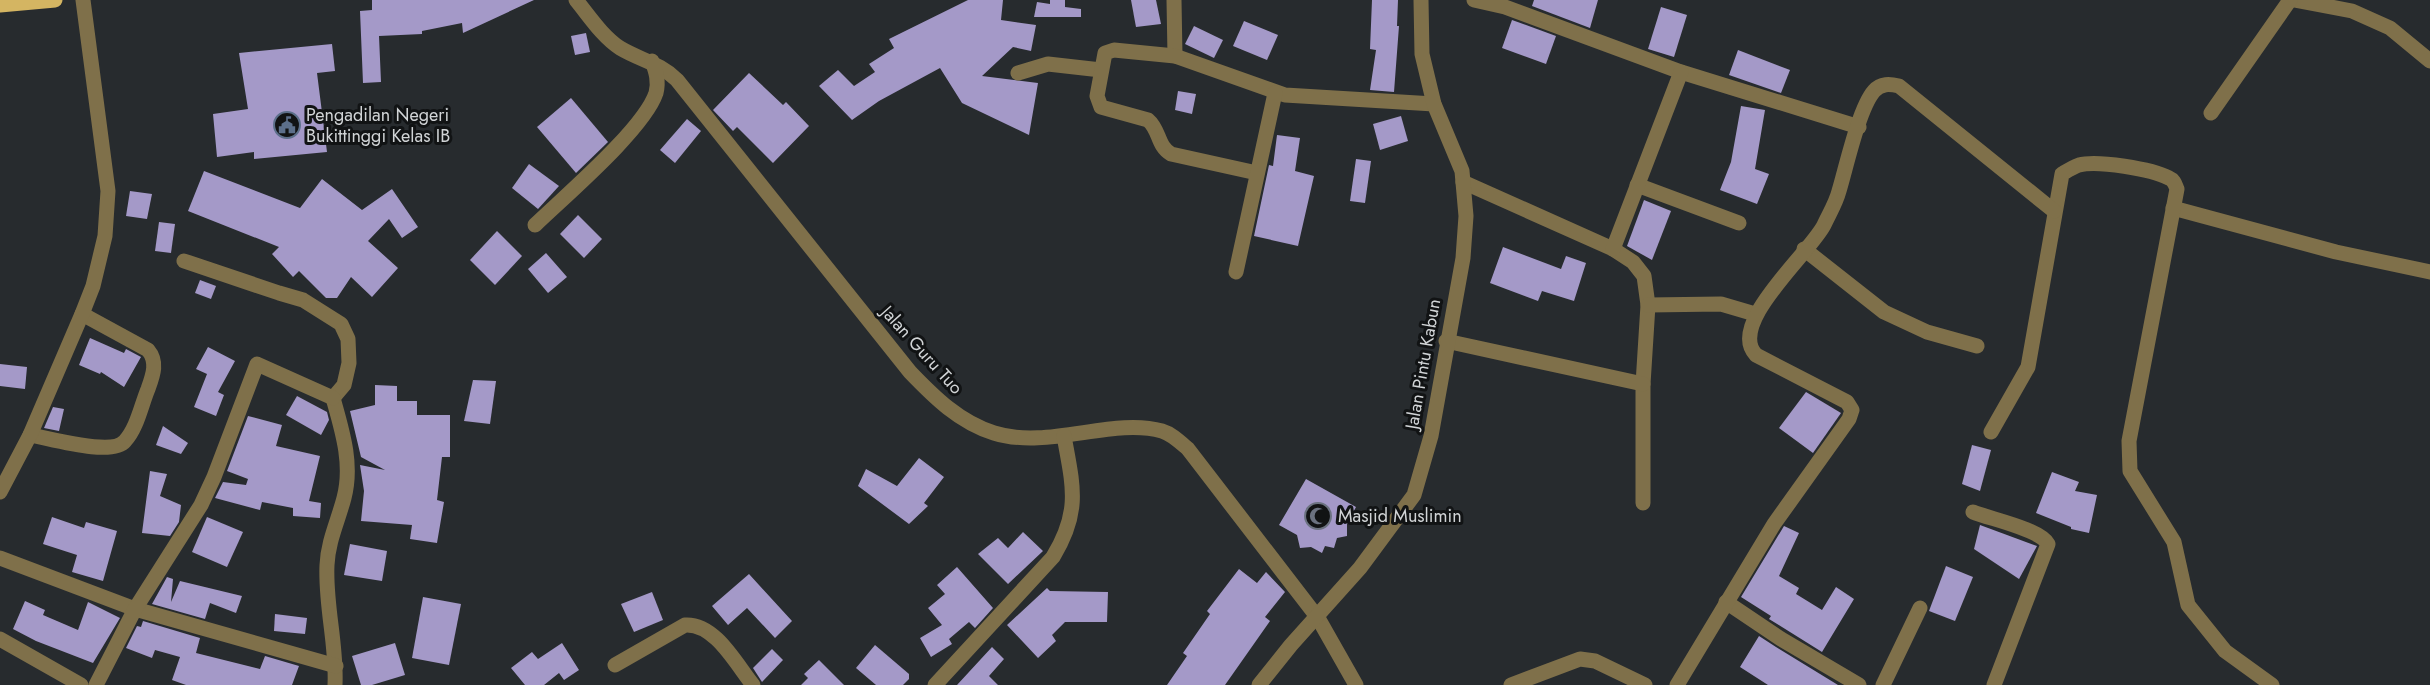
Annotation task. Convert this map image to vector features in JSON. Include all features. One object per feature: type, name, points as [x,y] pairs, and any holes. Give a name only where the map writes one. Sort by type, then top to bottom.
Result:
[{"type":"main road","points":[[0,5],[55,0]]},
{"type":"street","points":[[0,492],[30,435],[81,314],[102,254],[108,191],[83,0]]},
{"type":"street","name":"Jalan Guru Tuo","points":[[576,0],[607,39],[623,50],[652,62],[677,80],[930,392],[951,411],[996,434],[1039,438],[1146,428],[1176,438],[1188,449],[1317,618],[1356,685]]},
{"type":"street","points":[[1174,0],[1175,56]]},
{"type":"street","name":"Jalan Pintu Kabun","points":[[1259,685],[1291,645],[1360,568],[1414,495],[1431,436],[1446,341],[1463,258],[1466,216],[1462,171],[1434,104],[1422,54],[1421,0]]},
{"type":"street","points":[[1474,0],[1505,7],[1681,72],[1859,127]]},
{"type":"street","points":[[2211,113],[2292,0],[2352,11],[2390,28],[2430,61]]},
{"type":"street","points":[[1257,172],[1172,154],[1163,149],[1153,124],[1148,120],[1101,106],[1097,96],[1104,56],[1108,51],[1175,56],[1196,61],[1275,93],[1434,104]]},
{"type":"street","points":[[535,225],[619,144],[652,102],[658,77],[652,62]]},
{"type":"street","points":[[1018,73],[1048,64],[1101,70]]},
{"type":"street","points":[[1613,249],[1681,72]]},
{"type":"street","points":[[1677,685],[1774,524],[1849,419],[1852,410],[1846,402],[1756,354],[1749,348],[1748,340],[1755,314],[1822,228],[1839,194],[1859,127],[1873,92],[1880,86],[1890,84],[1899,86],[2054,211]]},
{"type":"street","points":[[1236,272],[1275,93]]},
{"type":"street","points":[[1991,432],[2028,367],[2062,174],[2080,165],[2144,170],[2168,177],[2177,189],[2129,441],[2130,471],[2174,542],[2188,605],[2225,651],[2272,685]]},
{"type":"street","points":[[1463,182],[1613,249],[1633,262],[1644,276],[1648,305],[1643,384],[1643,503]]},
{"type":"street","points":[[1637,185],[1739,223]]},
{"type":"street","points":[[2173,208],[2336,252],[2430,272]]},
{"type":"street","points":[[1804,249],[1884,312],[1927,332],[1977,346]]},
{"type":"street","points":[[184,261],[279,293],[292,295],[341,324],[348,339],[349,363],[345,385],[333,398]]},
{"type":"street","points":[[1648,305],[1721,304],[1755,314]]},
{"type":"street","points":[[30,435],[113,448],[123,444],[132,432],[154,370],[152,356],[147,350],[81,314]]},
{"type":"street","points":[[1446,341],[1643,384]]},
{"type":"street","points":[[96,685],[135,609],[201,505],[257,364],[333,398]]},
{"type":"street","points":[[333,398],[345,443],[347,470],[345,496],[332,532],[327,563],[336,666],[335,685]]},
{"type":"street","points":[[935,685],[1053,557],[1065,538],[1072,516],[1075,493],[1064,436]]},
{"type":"street","points":[[1973,512],[2027,530],[2045,539],[2048,544],[1994,685]]},
{"type":"street","points":[[0,558],[135,609],[336,666]]},
{"type":"street","points":[[1726,602],[1781,639],[1859,685]]},
{"type":"street","points":[[1883,685],[1920,608]]},
{"type":"street","points":[[615,665],[685,625],[695,624],[711,634],[753,685]]},
{"type":"street","points":[[0,639],[81,685]]},
{"type":"street","points":[[1511,685],[1580,660],[1589,660],[1645,685]]},
{"type":"building","points":[[372,0],[534,0],[463,33],[462,23],[422,31],[422,34],[379,36],[381,82],[363,83],[360,11],[372,10]]},
{"type":"building","points":[[968,0],[1003,0],[1001,20],[1036,25],[1031,51],[1013,47],[982,76],[1038,83],[1029,135],[962,103],[940,68],[879,101],[852,120],[819,86],[838,70],[854,86],[875,72],[869,64],[894,48],[889,39]]},
{"type":"building","points":[[1050,0],[1065,0],[1065,7],[1081,9],[1081,17],[1034,17],[1037,2],[1050,4]]},
{"type":"building","points":[[1131,0],[1156,0],[1161,24],[1136,27]]},
{"type":"building","points":[[1372,0],[1398,0],[1397,26],[1399,26],[1394,92],[1370,90],[1376,50],[1370,49]]},
{"type":"building","points":[[1534,0],[1598,0],[1590,28],[1532,6]]},
{"type":"building","points":[[1661,7],[1687,15],[1674,57],[1648,49]]},
{"type":"building","points":[[1512,20],[1556,36],[1546,64],[1502,48]]},
{"type":"building","points":[[1244,21],[1278,35],[1267,60],[1233,46]]},
{"type":"building","points":[[1194,26],[1223,40],[1214,58],[1185,44]]},
{"type":"building","points":[[586,33],[590,52],[575,55],[571,36]]},
{"type":"building","name":"Pengadilan Negeri Bukittinggi Kelas IB","points":[[332,44],[335,71],[317,73],[327,152],[254,159],[254,152],[217,157],[213,114],[248,109],[239,53]]},
{"type":"building","points":[[1738,50],[1790,70],[1781,93],[1729,75]]},
{"type":"building","points":[[749,73],[783,105],[786,102],[809,126],[773,163],[737,127],[733,131],[713,110]]},
{"type":"building","points":[[1178,91],[1196,94],[1192,114],[1175,110]]},
{"type":"building","points":[[571,98],[608,142],[576,173],[537,127]]},
{"type":"building","points":[[1741,106],[1765,110],[1755,169],[1769,174],[1757,204],[1720,190],[1731,162]]},
{"type":"building","points":[[1401,116],[1408,141],[1380,150],[1373,124]]},
{"type":"building","points":[[687,119],[701,131],[675,163],[660,150]]},
{"type":"building","points":[[1277,135],[1300,138],[1295,171],[1314,176],[1298,246],[1254,236],[1269,165],[1273,166]]},
{"type":"building","points":[[1356,159],[1371,161],[1365,203],[1350,201]]},
{"type":"building","points":[[529,164],[559,186],[538,209],[512,188]]},
{"type":"building","points":[[204,171],[300,208],[322,179],[362,210],[392,189],[418,227],[402,238],[389,219],[368,241],[398,268],[372,297],[351,277],[337,298],[326,298],[299,271],[293,277],[272,254],[279,247],[188,211]]},
{"type":"building","points":[[130,191],[152,194],[147,219],[126,216]]},
{"type":"building","points":[[1644,200],[1671,211],[1652,260],[1627,246]]},
{"type":"building","points":[[578,215],[602,239],[584,258],[560,234]]},
{"type":"building","points":[[159,222],[175,224],[171,253],[155,251]]},
{"type":"building","points":[[497,231],[522,256],[495,285],[470,260]]},
{"type":"building","points":[[1503,247],[1561,269],[1566,256],[1586,263],[1574,301],[1542,291],[1538,301],[1490,283]]},
{"type":"building","points":[[546,253],[567,277],[548,293],[528,269]]},
{"type":"building","points":[[200,280],[216,286],[211,299],[195,293]]},
{"type":"building","points":[[90,338],[124,353],[126,349],[141,357],[124,387],[101,372],[100,374],[79,365]]},
{"type":"building","points":[[208,347],[235,361],[218,392],[224,395],[216,416],[194,407],[207,374],[196,369]]},
{"type":"building","points":[[0,364],[27,367],[25,389],[0,386]]},
{"type":"building","points":[[473,380],[496,381],[490,424],[464,421]]},
{"type":"building","points":[[375,385],[397,386],[397,401],[417,401],[417,415],[450,415],[450,457],[442,457],[437,500],[444,502],[437,543],[410,539],[412,525],[361,521],[364,491],[360,465],[385,470],[361,457],[350,411],[375,405]]},
{"type":"building","points":[[1806,392],[1841,413],[1813,453],[1779,428]]},
{"type":"building","points":[[297,396],[327,412],[329,420],[321,435],[286,415]]},
{"type":"building","points":[[53,407],[64,409],[59,431],[44,428]]},
{"type":"building","points":[[248,416],[282,425],[276,446],[320,456],[309,501],[321,503],[320,518],[293,516],[293,508],[262,502],[260,510],[215,498],[223,482],[246,485],[248,479],[227,471]]},
{"type":"building","points":[[163,426],[188,443],[181,454],[156,445]]},
{"type":"building","points":[[1972,445],[1991,450],[1980,491],[1962,484]]},
{"type":"building","points":[[919,458],[944,477],[924,503],[928,506],[909,524],[858,486],[866,469],[897,486]]},
{"type":"building","points":[[150,471],[167,474],[160,496],[181,505],[179,522],[170,536],[142,533]]},
{"type":"building","points":[[2052,472],[2079,482],[2075,491],[2097,495],[2089,533],[2071,529],[2071,527],[2036,513]]},
{"type":"building","name":"Masjid Muslimin","points":[[1306,479],[1356,507],[1347,524],[1347,536],[1337,538],[1334,548],[1325,546],[1322,553],[1311,547],[1300,548],[1297,535],[1279,525]]},
{"type":"building","points":[[52,517],[84,528],[86,522],[117,531],[103,581],[72,572],[77,555],[43,544]]},
{"type":"building","points":[[207,517],[243,532],[227,567],[192,552]]},
{"type":"building","points":[[1980,525],[2037,546],[2019,579],[1974,549]]},
{"type":"building","points":[[1784,526],[1799,533],[1779,576],[1799,588],[1796,594],[1822,610],[1836,587],[1854,599],[1822,652],[1769,619],[1771,616],[1741,597]]},
{"type":"building","points":[[1023,532],[1043,551],[1008,584],[978,554],[998,538],[1008,548]]},
{"type":"building","points":[[350,544],[387,551],[382,581],[344,575]]},
{"type":"building","points":[[1946,566],[1973,577],[1955,621],[1929,611]]},
{"type":"building","points":[[957,567],[993,608],[975,628],[969,622],[949,639],[952,644],[931,657],[920,638],[942,625],[928,608],[945,594],[937,585]]},
{"type":"building","points":[[1239,569],[1257,583],[1266,572],[1285,592],[1265,617],[1270,621],[1225,685],[1167,685],[1187,656],[1183,653],[1210,614],[1207,611]]},
{"type":"building","points":[[749,574],[792,621],[775,638],[747,608],[728,625],[712,606]]},
{"type":"building","points":[[167,577],[173,579],[171,602],[180,581],[242,596],[236,613],[210,603],[205,619],[152,604]]},
{"type":"building","points":[[1047,588],[1050,591],[1108,592],[1107,622],[1065,622],[1052,635],[1056,641],[1038,658],[1007,625]]},
{"type":"building","points":[[652,592],[663,620],[634,632],[621,604]]},
{"type":"building","points":[[423,597],[461,604],[449,665],[412,658]]},
{"type":"building","points":[[25,601],[45,610],[43,615],[78,630],[88,602],[120,618],[93,663],[36,641],[13,629]]},
{"type":"building","points":[[275,614],[307,618],[305,634],[274,631]]},
{"type":"building","points":[[143,621],[200,638],[196,653],[260,669],[265,656],[299,666],[292,685],[186,685],[172,680],[180,657],[155,650],[152,658],[126,648],[137,626],[141,627]]},
{"type":"building","points":[[1759,636],[1838,685],[1768,685],[1740,667]]},
{"type":"building","points":[[395,643],[405,675],[372,685],[361,685],[352,656]]},
{"type":"building","points":[[562,643],[579,670],[564,680],[559,673],[544,685],[525,685],[511,668],[532,652],[538,659]]},
{"type":"building","points":[[875,645],[909,674],[909,679],[903,685],[876,685],[856,668]]},
{"type":"building","points":[[992,647],[1004,659],[989,676],[998,685],[957,685]]},
{"type":"building","points":[[772,649],[783,660],[762,682],[753,668]]},
{"type":"building","points":[[819,660],[844,685],[801,685],[808,678],[804,674]]},
{"type":"place","name":"Pengadilan Negeri Bukittinggi Kelas IB","points":[[287,125]]},
{"type":"place","name":"Masjid Muslimin","points":[[1318,516]]}]
